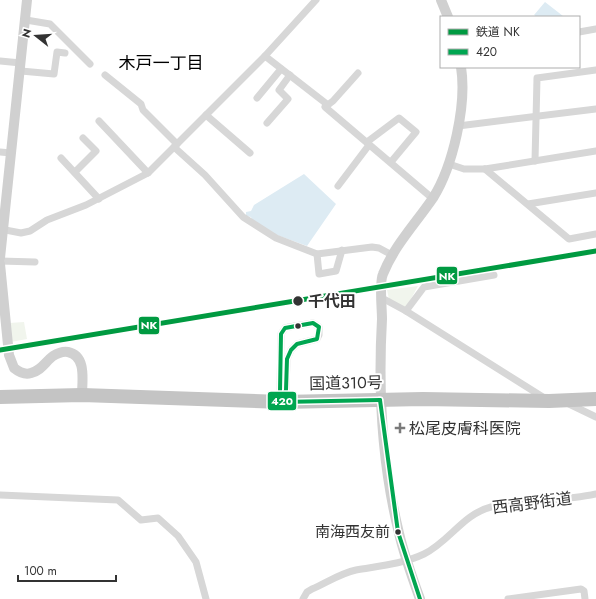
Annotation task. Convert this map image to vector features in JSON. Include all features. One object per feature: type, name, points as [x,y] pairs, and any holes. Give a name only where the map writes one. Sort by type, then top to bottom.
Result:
[{"type":"highway","name":"国道310号","points":[[0,397],[82,395],[282,402],[596,399]]},
{"type":"street","points":[[0,258],[27,0]]},
{"type":"street","points":[[2,229],[22,233],[30,231],[47,220],[99,199],[148,173],[265,56],[316,0]]},
{"type":"street","points":[[441,0],[448,16]]},
{"type":"street","points":[[26,20],[50,24],[90,64]]},
{"type":"street","points":[[580,32],[596,29]]},
{"type":"street","points":[[0,61],[53,78],[57,52],[65,53]]},
{"type":"street","points":[[265,56],[328,105]]},
{"type":"street","points":[[420,599],[398,532],[390,483],[380,400],[382,275],[392,255],[432,198],[449,164],[458,126],[463,79],[461,68]]},
{"type":"street","points":[[256,98],[281,69]]},
{"type":"street","points":[[535,161],[537,78],[567,70],[596,70]]},
{"type":"street","points":[[358,73],[325,107],[432,198]]},
{"type":"street","points":[[105,75],[142,106],[176,146],[252,224],[276,238],[317,254],[372,247],[379,248],[392,255]]},
{"type":"street","points":[[267,123],[288,99],[279,90],[290,76]]},
{"type":"street","points":[[458,126],[596,110]]},
{"type":"street","points":[[206,115],[250,153]]},
{"type":"street","points":[[338,186],[368,144],[399,118],[416,132],[391,162]]},
{"type":"street","points":[[99,121],[148,173]]},
{"type":"street","points":[[75,172],[96,151],[82,138]]},
{"type":"street","points":[[449,164],[464,169],[485,169],[596,151]]},
{"type":"street","points":[[0,152],[11,153]]},
{"type":"street","points":[[61,158],[99,199]]},
{"type":"street","points":[[485,169],[569,239],[596,234]]},
{"type":"street","points":[[528,204],[596,193]]},
{"type":"street","points":[[317,254],[319,274],[336,271],[342,250]]},
{"type":"street","points":[[0,261],[35,262]]},
{"type":"street","points":[[0,264],[9,355],[14,368],[22,373],[30,373],[57,354],[66,352],[74,354],[82,365],[82,395]]},
{"type":"street","points":[[406,311],[424,287],[494,275]]},
{"type":"street","points":[[382,298],[406,311],[549,400],[573,405],[596,417]]},
{"type":"street","points":[[316,324],[319,327],[320,333],[317,339],[297,344],[289,354],[286,390],[282,402],[280,391],[283,331],[289,327],[316,324]]},
{"type":"street","name":"西高野街道","points":[[303,599],[307,592],[312,589],[355,571],[407,560],[426,553],[478,512],[490,507],[526,502],[575,499],[596,494]]},
{"type":"street","points":[[0,495],[118,500],[141,520],[158,518],[178,536],[196,562],[206,599]]},
{"type":"street","points":[[508,599],[559,596],[581,589],[584,591],[585,599]]},
{"type":"shaded area","points":[[545,2],[563,16],[536,16],[534,15]]},
{"type":"shaded area","points":[[304,174],[336,204],[307,246],[277,235],[252,220],[251,217],[246,216],[246,212],[251,211],[254,205]]},
{"type":"shaded area","points":[[418,286],[406,308],[389,299],[387,290]]},
{"type":"shaded area","points":[[24,322],[27,339],[11,342],[9,323]]},
{"type":"rail line","name":"NK","points":[[0,350],[596,251]]},
{"type":"transit line","name":"420","points":[[313,323],[319,327],[317,339],[297,344],[291,350],[287,359],[286,390],[282,402],[280,391],[281,334],[285,328],[313,323]]},
{"type":"transit line","name":"420","points":[[380,400],[398,532],[420,599]]},
{"type":"transit line","name":"420","points":[[282,402],[380,400]]},
{"type":"place","name":"千代田","points":[[298,301]]},
{"type":"place","name":"松尾皮膚科医院","points":[[400,428]]},
{"type":"place","name":"南海西友前","points":[[398,532]]},
{"type":"district","name":"木戸一丁目","points":[[161,63]]}]
